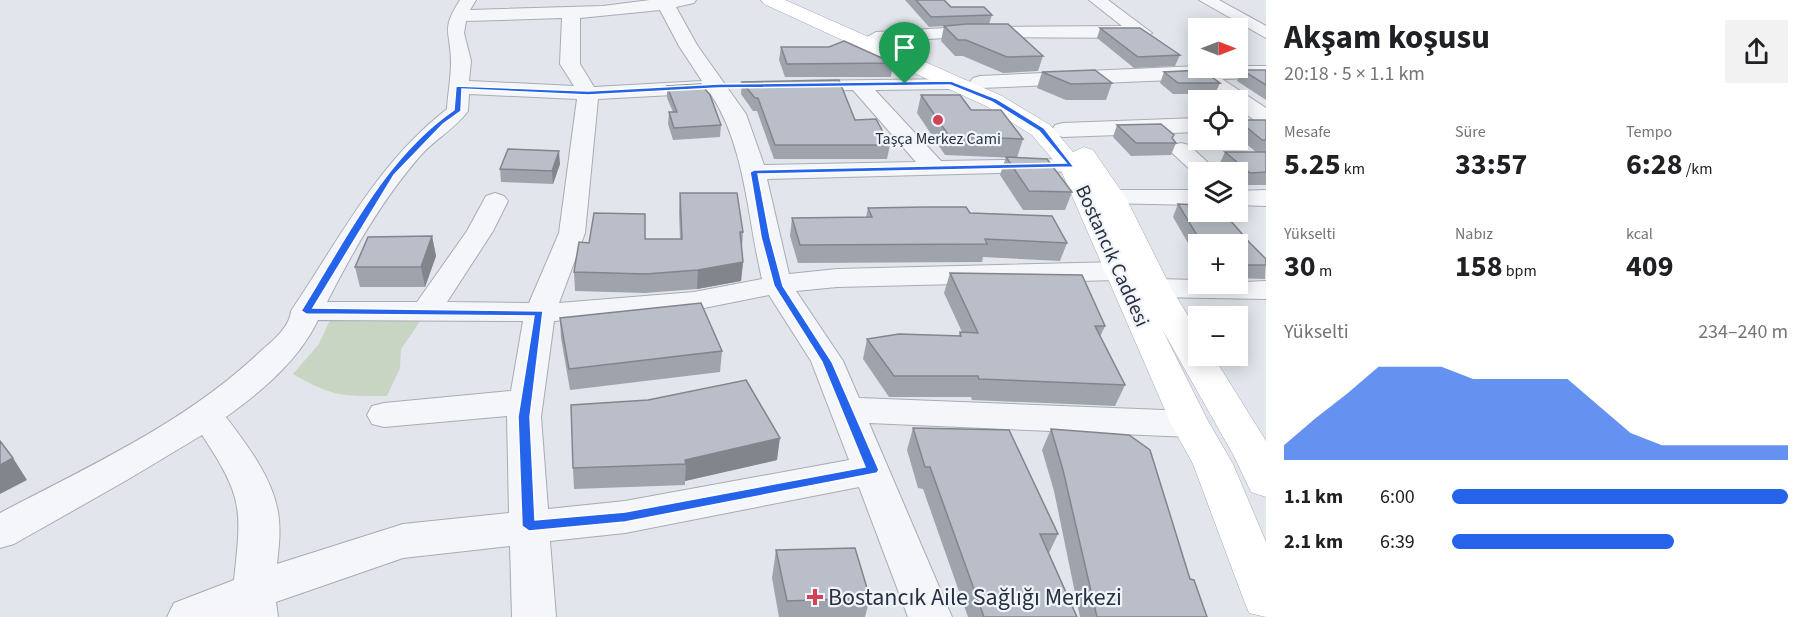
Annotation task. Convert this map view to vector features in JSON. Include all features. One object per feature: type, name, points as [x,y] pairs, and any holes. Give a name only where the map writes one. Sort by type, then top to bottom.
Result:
[{"type":"main road","name":"Bostancık Caddesi","points":[[770,0],[966,83],[1020,101],[1052,120],[1063,130],[1079,147],[1112,198],[1155,288],[1254,455],[1266,481]]},
{"type":"main road","name":"Bostancık Caddesi","points":[[790,0],[876,37],[966,83],[1041,130],[1072,166],[1118,271],[1190,424],[1213,464],[1266,598]]},
{"type":"street","points":[[1097,0],[1158,43]]},
{"type":"street","points":[[1207,0],[1266,33]]},
{"type":"street","points":[[0,532],[206,414],[251,378],[290,342],[306,311],[390,174],[440,123],[457,111],[461,61],[455,33],[463,8],[571,12],[671,2],[688,46],[730,86],[735,114],[754,172],[765,237],[778,286],[827,362],[873,470],[930,617]]},
{"type":"street","points":[[534,617],[524,417],[540,313],[572,233],[588,93],[570,64],[571,12]]},
{"type":"street","points":[[876,37],[963,32],[1140,31]]},
{"type":"street","points":[[1176,56],[1188,64]]},
{"type":"street","points":[[1248,73],[1266,72]]},
{"type":"street","points":[[776,86],[966,83],[1086,76],[1188,75]]},
{"type":"street","points":[[1209,78],[1226,90]]},
{"type":"street","points":[[858,84],[933,167]]},
{"type":"street","points":[[459,87],[588,93],[730,86]]},
{"type":"street","points":[[1248,98],[1266,97]]},
{"type":"street","points":[[1248,106],[1266,118]]},
{"type":"street","points":[[1248,124],[1266,123]]},
{"type":"street","points":[[1063,130],[1188,125]]},
{"type":"street","points":[[1181,150],[1195,162]]},
{"type":"street","points":[[754,172],[1072,166]]},
{"type":"street","points":[[1112,198],[1188,198]]},
{"type":"street","points":[[1248,198],[1266,198]]},
{"type":"street","points":[[426,311],[480,231],[495,201]]},
{"type":"street","points":[[306,311],[540,313],[694,301],[795,282],[866,276],[1031,275],[1118,271]]},
{"type":"street","points":[[1155,288],[1266,290]]},
{"type":"street","points":[[384,416],[526,402]]},
{"type":"street","points":[[848,410],[1190,424]]},
{"type":"street","points":[[206,414],[249,480],[260,522],[254,604]]},
{"type":"street","points":[[189,617],[254,604],[403,541],[625,517],[873,470]]},
{"type":"green space","points":[[331,318],[421,320],[401,349],[400,368],[387,396],[338,394],[293,374],[319,344]]},
{"type":"building","points":[[916,0],[944,0],[951,7],[984,7],[992,15],[931,17]]},
{"type":"building","points":[[1008,24],[1043,56],[1007,57],[966,40],[958,40],[944,26]]},
{"type":"building","points":[[1100,28],[1140,28],[1180,55],[1138,57]]},
{"type":"building","points":[[844,41],[893,63],[787,64],[781,47],[829,47]]},
{"type":"building","points":[[1095,70],[1112,83],[1071,84],[1042,72]]},
{"type":"building","points":[[1248,70],[1266,70],[1266,85],[1248,74]]},
{"type":"building","points":[[1188,71],[1188,78],[1213,78],[1220,83],[1178,83],[1164,72]]},
{"type":"building","points":[[839,80],[855,120],[876,119],[890,145],[775,145],[758,98],[755,98],[742,82]]},
{"type":"building","points":[[701,84],[710,95],[721,125],[674,128],[669,112],[677,112],[667,86]]},
{"type":"building","points":[[921,95],[960,95],[971,110],[1001,110],[1023,139],[949,136]]},
{"type":"building","points":[[1248,120],[1266,120],[1266,140],[1262,140],[1248,128]]},
{"type":"building","points":[[1161,124],[1174,135],[1172,138],[1176,143],[1136,143],[1117,125]]},
{"type":"building","points":[[508,149],[559,151],[552,171],[500,169]]},
{"type":"building","points":[[1225,152],[1266,152],[1266,172],[1250,173],[1248,162],[1237,162]]},
{"type":"building","points":[[1006,157],[1047,159],[1072,192],[1029,191]]},
{"type":"building","points":[[680,193],[737,193],[743,232],[740,232],[743,262],[698,270],[646,274],[574,272],[579,242],[589,243],[594,213],[645,214],[645,239],[682,239]]},
{"type":"building","points":[[1178,204],[1188,204],[1188,220]]},
{"type":"building","points":[[966,207],[970,213],[1052,216],[1067,243],[985,239],[987,244],[800,245],[792,218],[872,217],[868,208]]},
{"type":"building","points":[[1189,222],[1232,222],[1242,234],[1196,234]]},
{"type":"building","points":[[432,236],[421,267],[355,267],[368,237]]},
{"type":"building","points":[[1248,241],[1266,259],[1266,265],[1248,265]]},
{"type":"building","points":[[950,273],[1082,275],[1105,326],[1095,326],[1125,385],[979,379],[978,376],[894,376],[867,339],[899,334],[961,336],[960,332],[978,333]]},
{"type":"building","points":[[701,303],[722,351],[569,369],[560,318]]},
{"type":"building","points":[[746,380],[780,438],[685,460],[686,464],[573,468],[571,405],[648,400]]},
{"type":"building","points":[[913,428],[1009,430],[1058,534],[1040,534],[1077,617],[984,617],[930,467],[925,467]]},
{"type":"building","points":[[1051,429],[1129,435],[1150,450],[1190,579],[1194,580],[1207,617],[1097,617],[1063,470]]},
{"type":"building","points":[[0,441],[13,458],[0,465]]},
{"type":"building","points":[[855,548],[870,598],[787,601],[776,550]]},
{"type":"place","name":"Taşça Merkez Cami","points":[[938,120]]},
{"type":"place","name":"Bostancık Aile Sağlığı Merkezi","points":[[815,597]]},
{"type":"route","points":[[951,83],[994,101],[1041,130],[1072,166],[754,172],[765,237],[778,286],[827,362],[873,470],[625,517],[529,526],[524,417],[540,313],[306,311],[390,174],[440,123],[457,111],[459,87],[588,93],[718,86],[905,84],[951,83]]}]
